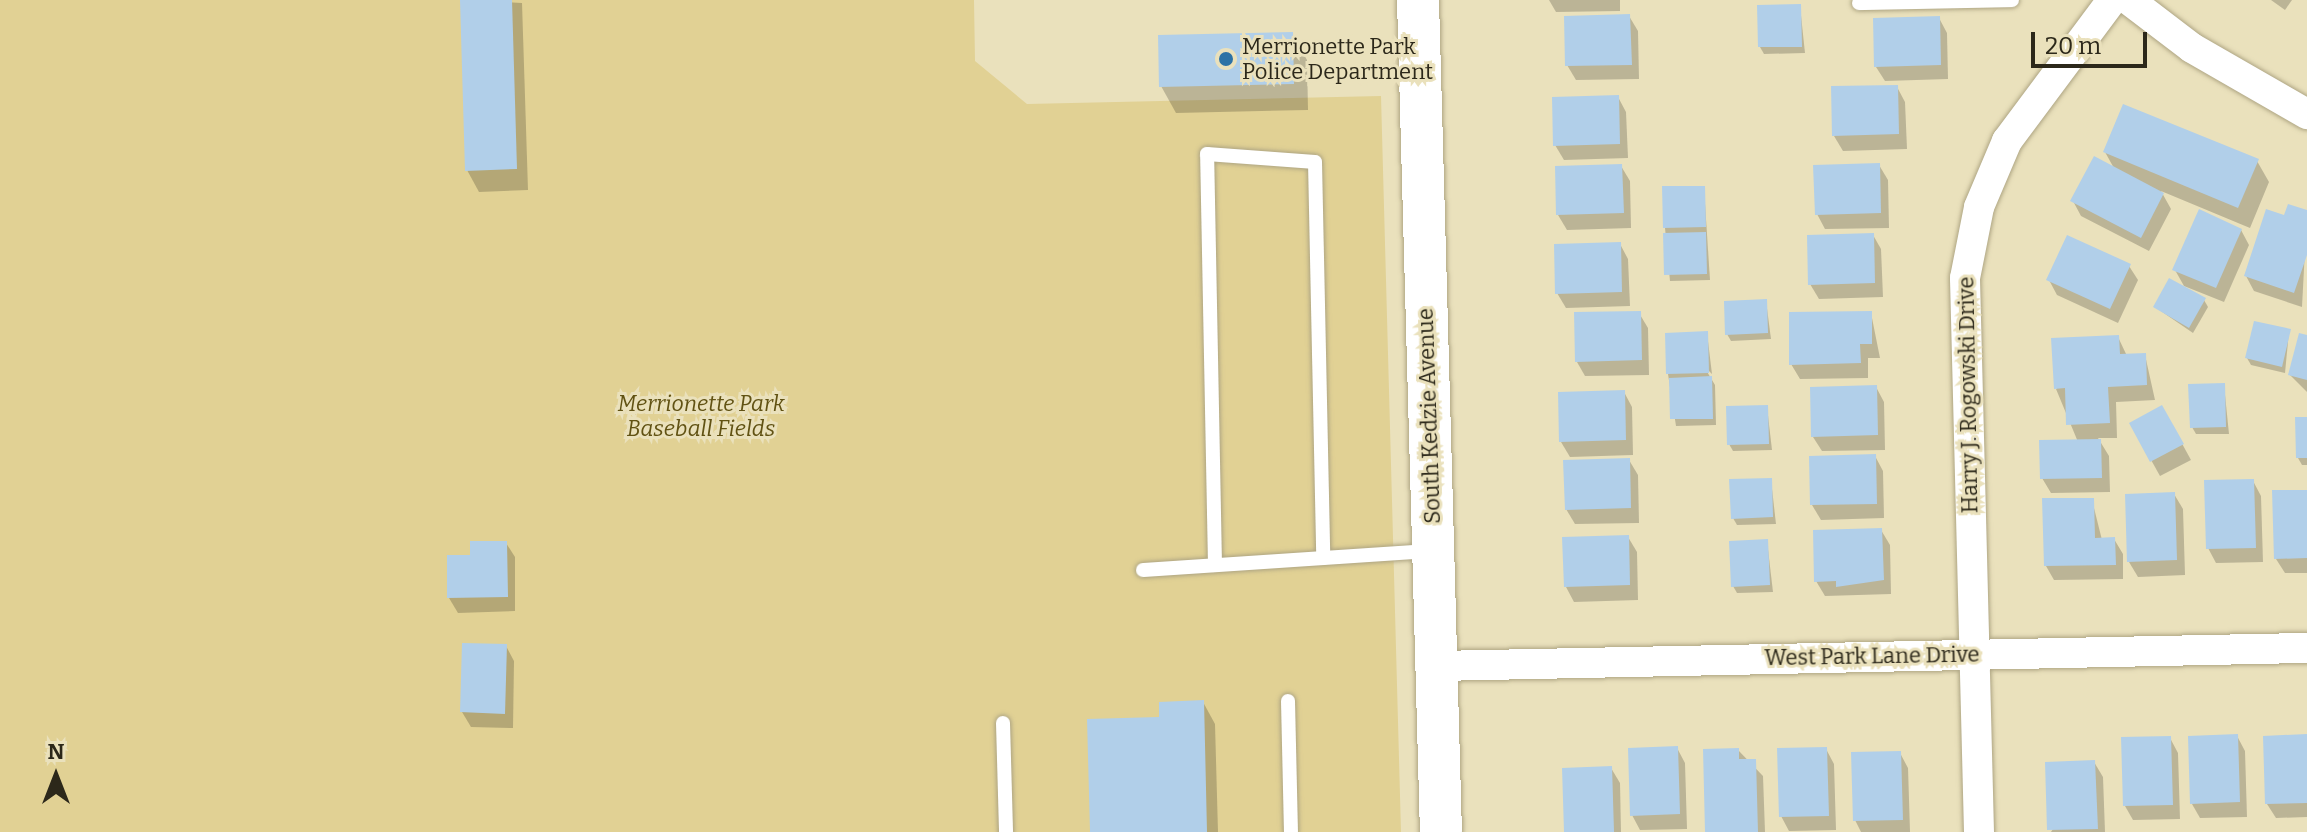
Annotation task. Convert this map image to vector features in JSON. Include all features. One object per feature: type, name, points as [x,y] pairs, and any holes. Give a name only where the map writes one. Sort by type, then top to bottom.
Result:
[{"type":"main road","name":"South Kedzie Avenue","points":[[1418,0],[1441,832]]},
{"type":"street","name":"Harry J. Rogowski Drive","points":[[1979,832],[1972,653],[1965,278],[1979,207],[2007,141],[2112,0]]},
{"type":"street","points":[[2129,0],[2192,48],[2307,114]]},
{"type":"street","name":"West Park Lane Drive","points":[[1437,666],[2307,648]]},
{"type":"lane","points":[[1859,3],[2012,0]]},
{"type":"lane","points":[[1215,565],[1207,154],[1315,162],[1323,558]]},
{"type":"lane","points":[[1143,570],[1433,551]]},
{"type":"lane","points":[[1288,701],[1291,832]]},
{"type":"lane","points":[[1003,723],[1006,832]]},
{"type":"green space","name":"Merrionette Park Baseball Fields","points":[[0,0],[974,0],[975,61],[1027,104],[1381,96],[1401,832],[0,832]]},
{"type":"building","points":[[460,0],[512,0],[517,169],[465,171]]},
{"type":"building","points":[[1801,4],[1802,47],[1758,47],[1757,5]]},
{"type":"building","points":[[1630,14],[1632,65],[1565,66],[1564,16]]},
{"type":"building","points":[[1940,16],[1941,65],[1874,67],[1873,18]]},
{"type":"building","name":"Merrionette Park Police Department","points":[[1293,32],[1294,84],[1159,87],[1158,35]]},
{"type":"building","points":[[1898,85],[1899,134],[1832,136],[1831,86]]},
{"type":"building","points":[[1619,95],[1620,144],[1553,146],[1552,97]]},
{"type":"building","points":[[2123,104],[2259,159],[2238,208],[2103,152]]},
{"type":"building","points":[[2094,156],[2164,193],[2141,238],[2070,201]]},
{"type":"building","points":[[1880,163],[1881,213],[1815,215],[1813,165]]},
{"type":"building","points":[[1622,164],[1624,213],[1556,215],[1555,166]]},
{"type":"building","points":[[1662,186],[1705,186],[1706,227],[1663,228]]},
{"type":"building","points":[[2288,204],[2307,210],[2307,255],[2294,293],[2244,276],[2266,209],[2284,215]]},
{"type":"building","points":[[2199,209],[2242,229],[2216,288],[2172,270]]},
{"type":"building","points":[[1706,232],[1707,274],[1664,275],[1663,233]]},
{"type":"building","points":[[1874,233],[1875,283],[1808,285],[1807,235]]},
{"type":"building","points":[[2067,235],[2131,264],[2110,309],[2046,280]]},
{"type":"building","points":[[1621,242],[1622,292],[1555,294],[1554,244]]},
{"type":"building","points":[[2169,278],[2206,298],[2189,328],[2153,307]]},
{"type":"building","points":[[1767,299],[1768,333],[1725,335],[1724,301]]},
{"type":"building","points":[[1641,311],[1642,360],[1575,362],[1574,312]]},
{"type":"building","points":[[1872,311],[1872,344],[1860,344],[1861,363],[1789,365],[1789,312]]},
{"type":"building","points":[[2254,321],[2291,329],[2282,367],[2245,358]]},
{"type":"building","points":[[1708,331],[1709,373],[1666,374],[1665,333]]},
{"type":"building","points":[[2299,333],[2307,335],[2307,380],[2288,375]]},
{"type":"building","points":[[2119,335],[2120,354],[2146,353],[2147,385],[2108,387],[2110,423],[2066,425],[2065,388],[2054,389],[2051,338]]},
{"type":"building","points":[[1712,376],[1713,419],[1670,419],[1669,378]]},
{"type":"building","points":[[2225,383],[2226,427],[2190,428],[2188,384]]},
{"type":"building","points":[[1877,385],[1878,435],[1811,437],[1810,387]]},
{"type":"building","points":[[1625,390],[1626,440],[1559,442],[1558,392]]},
{"type":"building","points":[[1768,405],[1769,444],[1727,445],[1726,406]]},
{"type":"building","points":[[2162,405],[2184,444],[2150,462],[2129,423]]},
{"type":"building","points":[[2295,417],[2307,417],[2307,458],[2296,458]]},
{"type":"building","points":[[2101,439],[2102,478],[2040,479],[2039,440]]},
{"type":"building","points":[[1876,454],[1877,504],[1810,505],[1809,456]]},
{"type":"building","points":[[1630,458],[1631,508],[1565,510],[1563,460]]},
{"type":"building","points":[[1772,478],[1773,517],[1731,519],[1729,479]]},
{"type":"building","points":[[2254,479],[2256,548],[2206,549],[2204,480]]},
{"type":"building","points":[[2272,490],[2307,490],[2307,558],[2274,559]]},
{"type":"building","points":[[2175,492],[2177,560],[2127,562],[2125,494]]},
{"type":"building","points":[[2042,498],[2094,498],[2095,538],[2115,537],[2116,565],[2044,566]]},
{"type":"building","points":[[1882,528],[1884,580],[1836,587],[1836,581],[1814,582],[1813,530]]},
{"type":"building","points":[[1629,535],[1630,585],[1564,587],[1562,537]]},
{"type":"building","points":[[1768,539],[1770,585],[1731,587],[1729,541]]},
{"type":"building","points":[[470,541],[507,541],[508,597],[447,598],[447,555],[470,555]]},
{"type":"building","points":[[462,643],[507,644],[505,714],[460,712]]},
{"type":"building","points":[[1204,700],[1207,832],[1090,832],[1087,719],[1159,717],[1159,702]]},
{"type":"building","points":[[2238,734],[2240,802],[2190,804],[2188,736]]},
{"type":"building","points":[[2307,734],[2307,803],[2265,804],[2263,736]]},
{"type":"building","points":[[2171,736],[2173,805],[2123,806],[2121,737]]},
{"type":"building","points":[[1678,746],[1680,814],[1630,816],[1628,748]]},
{"type":"building","points":[[1827,747],[1829,816],[1779,817],[1777,748]]},
{"type":"building","points":[[1739,748],[1739,759],[1756,759],[1758,832],[1705,832],[1703,749]]},
{"type":"building","points":[[1901,751],[1903,820],[1853,821],[1851,752]]},
{"type":"building","points":[[2095,760],[2098,829],[2047,830],[2045,762]]},
{"type":"building","points":[[1612,766],[1614,832],[1564,832],[1562,768]]},
{"type":"place","name":"Merrionette Park Police Department","points":[[1226,59]]}]
